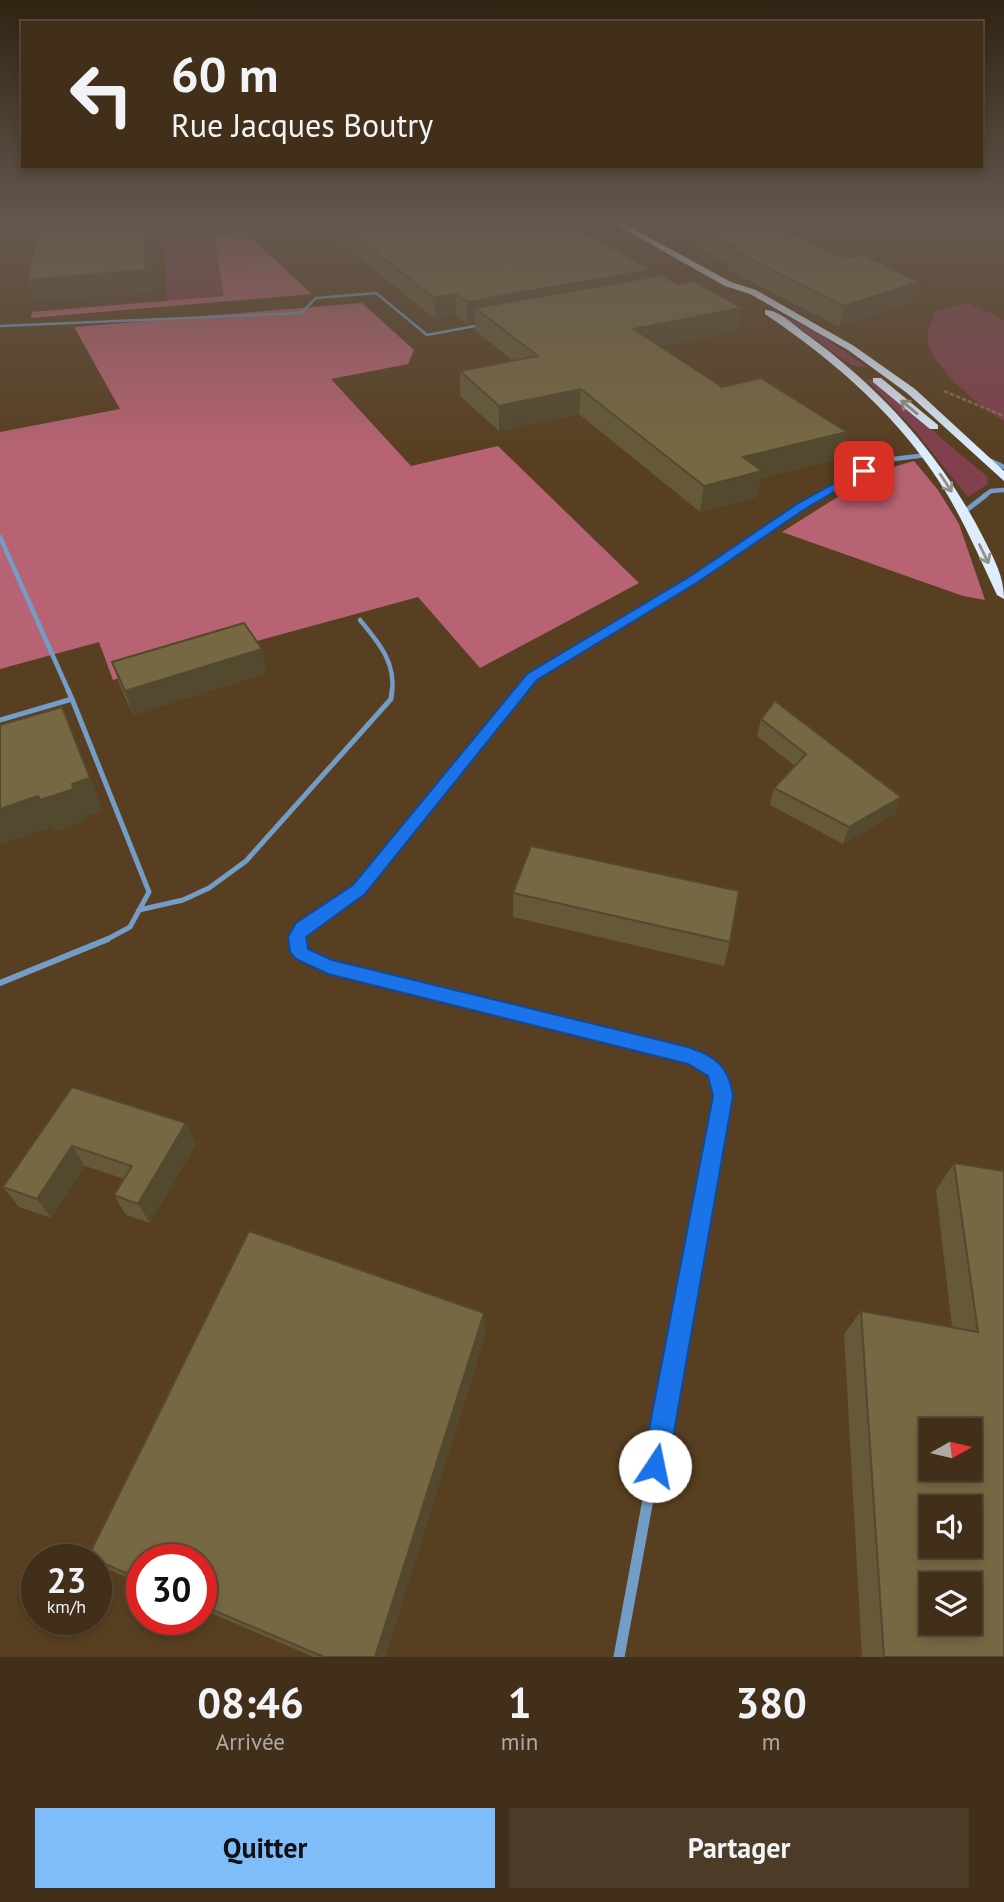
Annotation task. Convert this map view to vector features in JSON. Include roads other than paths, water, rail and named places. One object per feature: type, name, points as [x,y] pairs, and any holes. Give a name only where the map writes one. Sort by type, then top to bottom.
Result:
[{"type":"main road","points":[[746,297],[839,364],[903,426],[964,512],[1004,595]]},
{"type":"main road","points":[[762,297],[851,348],[911,391],[1004,477]]},
{"type":"main road","points":[[839,364],[870,374],[932,426],[986,458]]},
{"type":"street","points":[[620,1657],[723,1096],[722,1081],[705,1061],[328,967],[302,954],[296,947],[302,928],[359,890],[532,677],[694,579],[801,506],[885,460],[926,455]]},
{"type":"street","points":[[986,458],[1004,467]]},
{"type":"street","points":[[964,512],[991,491],[1004,490]]},
{"type":"lane","points":[[0,326],[301,313],[316,298],[324,297]]},
{"type":"lane","points":[[381,297],[427,335],[481,325]]},
{"type":"lane","points":[[0,537],[72,699],[149,892],[131,927],[0,983]]},
{"type":"lane","points":[[139,910],[183,900],[209,888],[246,861],[391,699],[395,681],[390,659],[360,620]]},
{"type":"lane","points":[[0,720],[72,699]]}]
